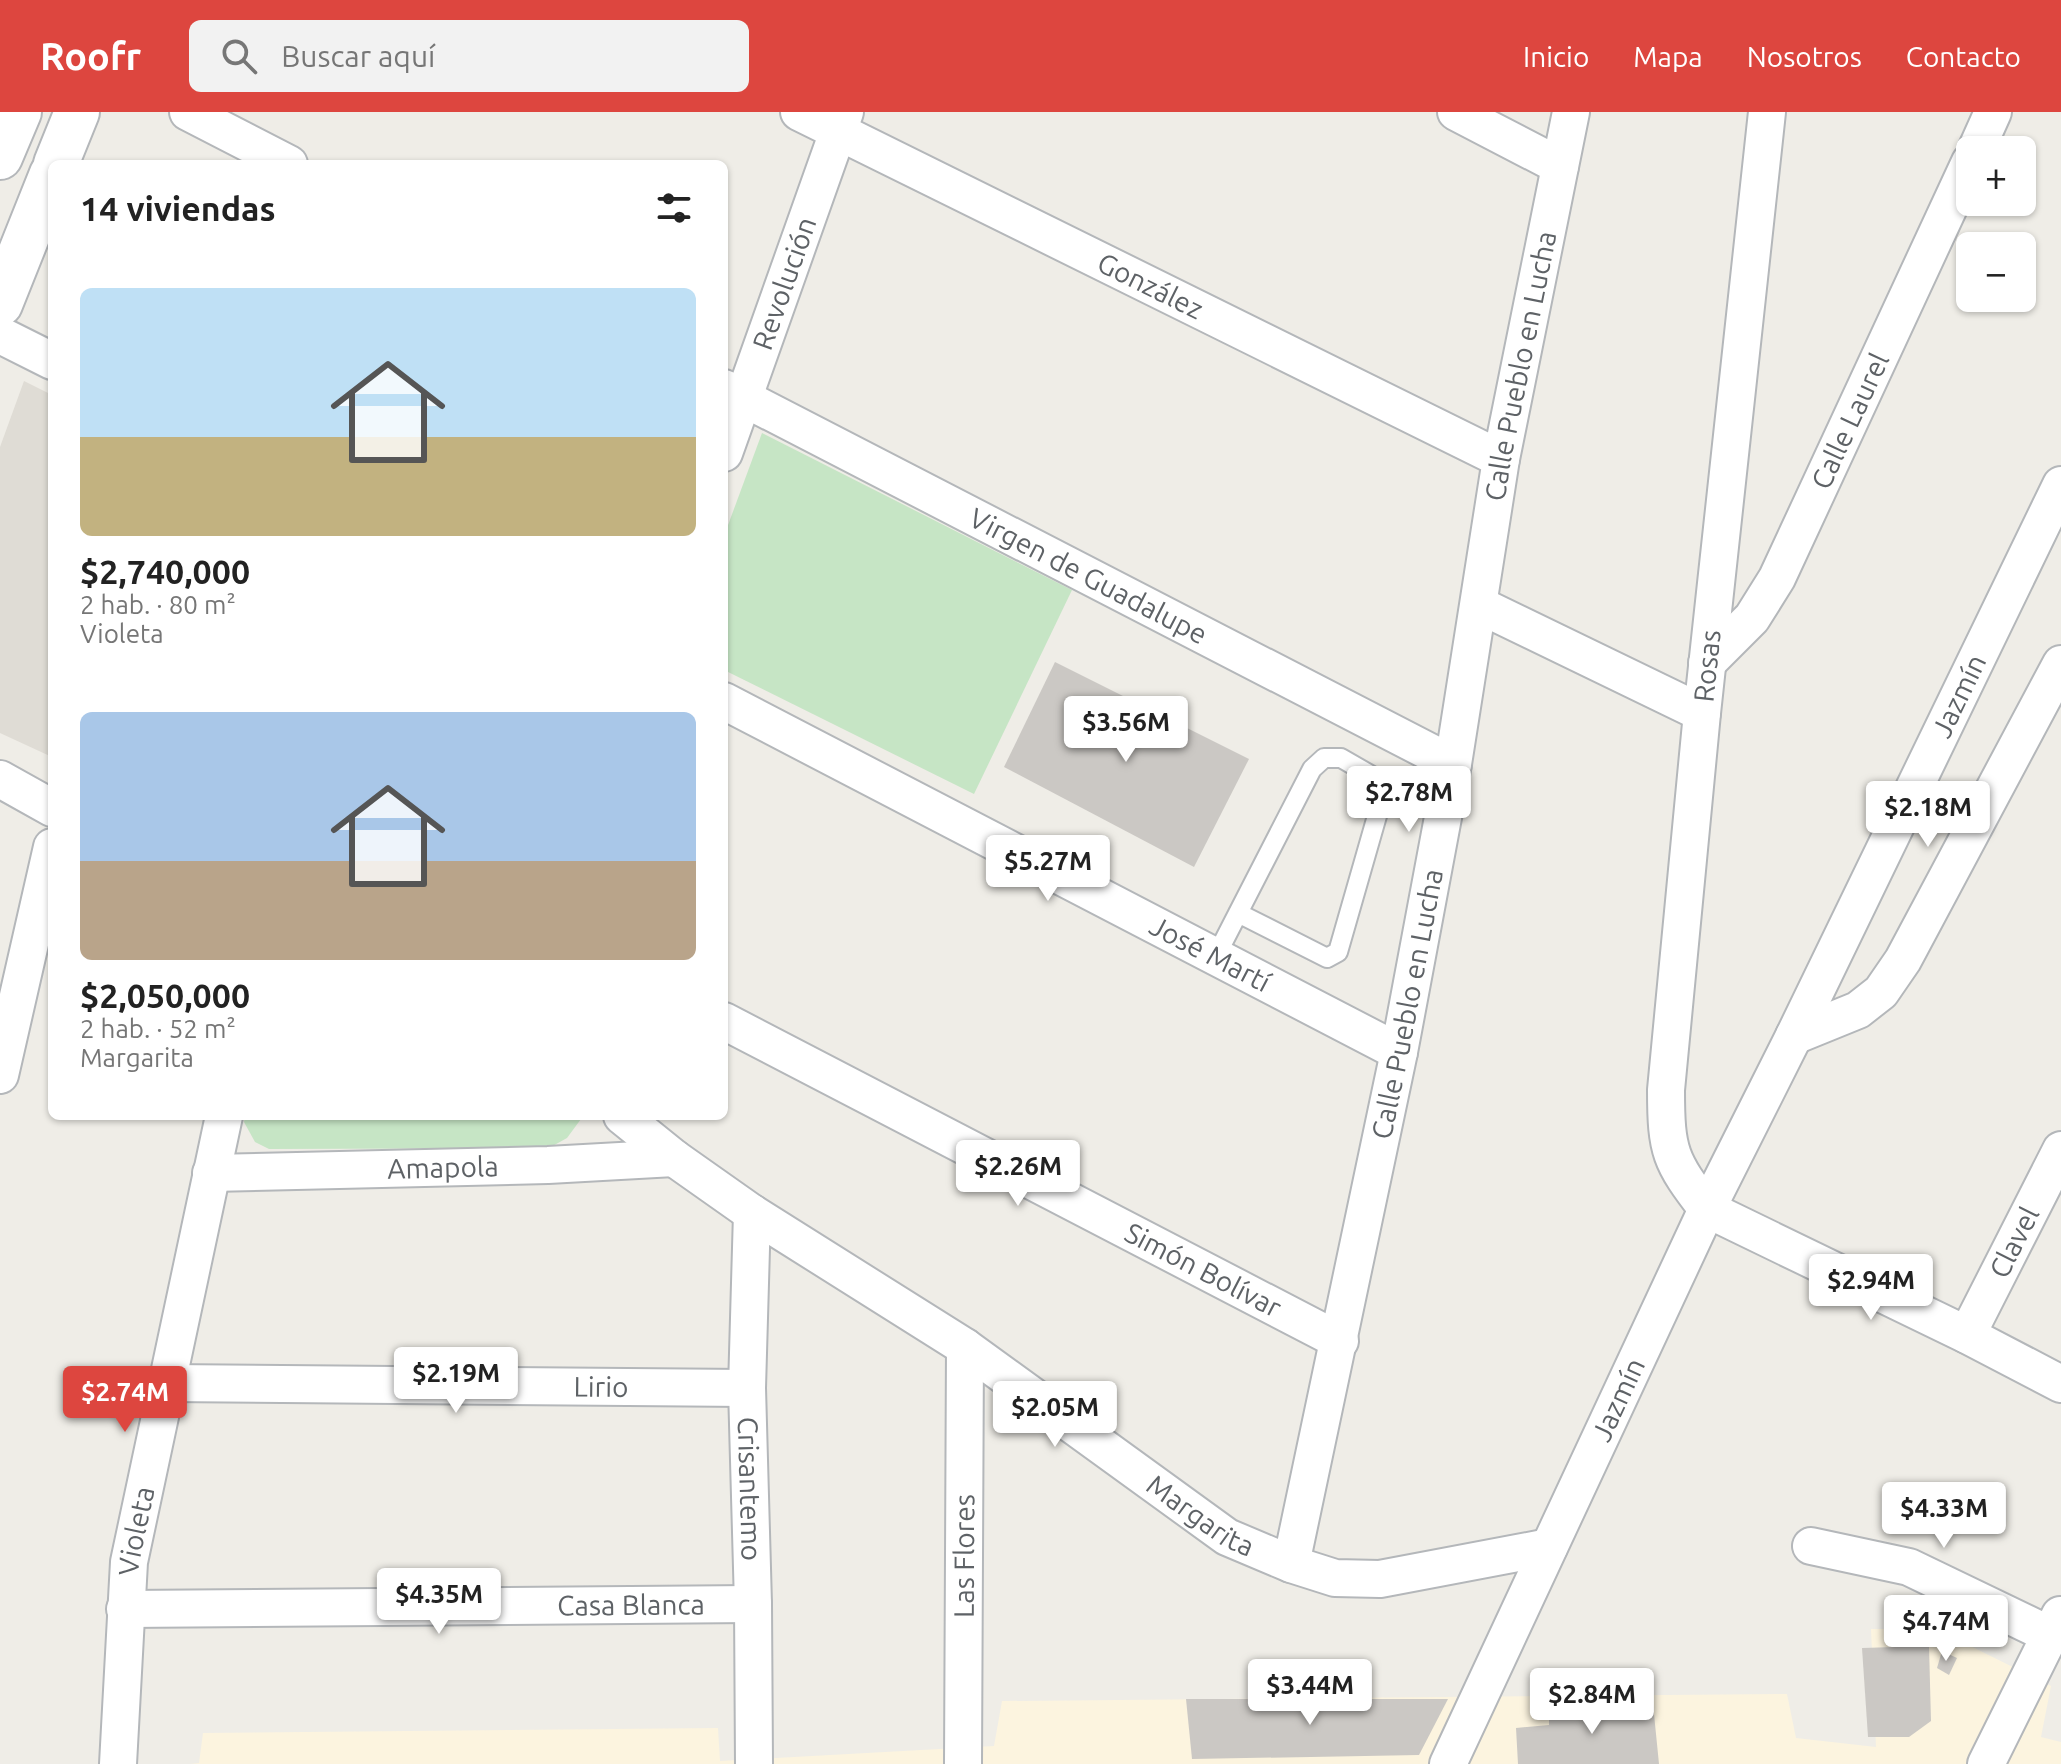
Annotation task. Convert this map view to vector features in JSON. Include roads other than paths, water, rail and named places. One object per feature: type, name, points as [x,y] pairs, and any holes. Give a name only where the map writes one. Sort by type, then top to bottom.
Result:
[{"type":"street","points":[[58,160],[77,112]]},
{"type":"street","points":[[188,112],[281,160]]},
{"type":"street","name":"González","points":[[799,112],[842,122],[1501,459]]},
{"type":"street","points":[[1456,112],[1560,166]]},
{"type":"street","name":"Calle Pueblo en Lucha","points":[[1291,1564],[1399,1052],[1453,764],[1501,459],[1571,112]]},
{"type":"street","name":"Rosas","points":[[1707,1209],[1680,1174],[1672,1155],[1666,1132],[1666,1090],[1707,663],[1767,112]]},
{"type":"street","points":[[1982,136],[1993,112]]},
{"type":"street","name":"Revolución","points":[[728,429],[734,393],[842,122]]},
{"type":"street","points":[[0,304],[48,184]]},
{"type":"street","name":"Calle Laurel","points":[[1707,663],[1752,618],[1777,578],[1956,192]]},
{"type":"street","points":[[0,335],[48,359]]},
{"type":"street","name":"Virgen de Guadalupe","points":[[734,393],[1453,764]]},
{"type":"street","name":"Jazmín","points":[[1448,1764],[1707,1209],[2061,485]]},
{"type":"street","points":[[1479,605],[1702,713]]},
{"type":"street","points":[[1794,1036],[1858,1010],[1881,992],[1903,960],[2061,664]]},
{"type":"street","name":"José Martí","points":[[728,703],[1399,1052]]},
{"type":"street","points":[[0,779],[48,806]]},
{"type":"street","points":[[0,1075],[48,865]]},
{"type":"street","name":"Simón Bolívar","points":[[728,1023],[1340,1341]]},
{"type":"street","name":"Violeta","points":[[118,1764],[129,1562],[223,1120]]},
{"type":"street","name":"Margarita","points":[[627,1120],[674,1158],[752,1213],[965,1347],[1227,1537],[1291,1564],[1335,1578],[1380,1579],[1549,1547]]},
{"type":"street","name":"Clavel","points":[[1967,1335],[2061,1150]]},
{"type":"street","name":"Amapola","points":[[211,1173],[548,1165],[674,1158]]},
{"type":"street","points":[[1707,1209],[2061,1384]]},
{"type":"street","name":"Crisantemo","points":[[752,1213],[747,1388],[754,1764]]},
{"type":"street","name":"Las Flores","points":[[963,1764],[965,1347]]},
{"type":"street","name":"Lirio","points":[[167,1383],[747,1388]]},
{"type":"street","points":[[1811,1546],[1909,1567],[2056,1624],[1986,1764]]},
{"type":"street","name":"Casa Blanca","points":[[125,1609],[753,1604]]},
{"type":"lane","points":[[1216,956],[1238,913],[1312,769],[1324,758],[1341,758],[1374,777],[1383,795],[1338,952],[1327,958],[1238,913]]}]
